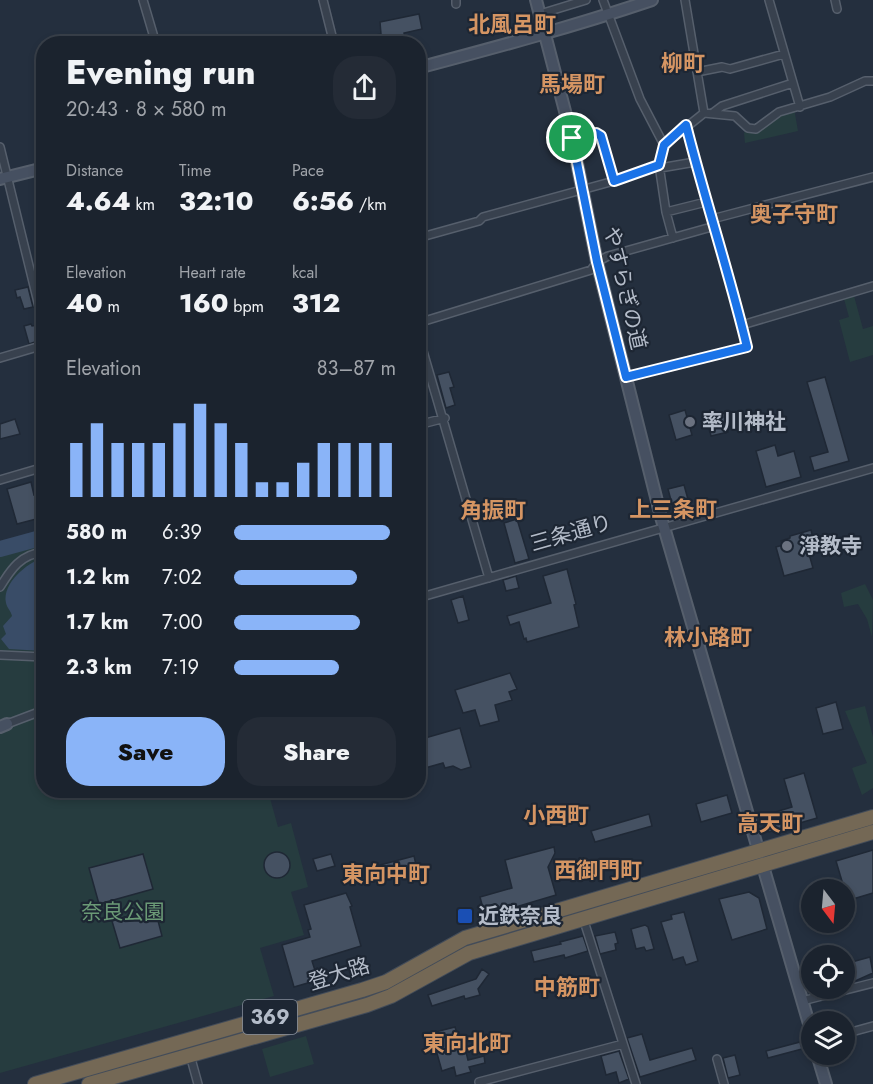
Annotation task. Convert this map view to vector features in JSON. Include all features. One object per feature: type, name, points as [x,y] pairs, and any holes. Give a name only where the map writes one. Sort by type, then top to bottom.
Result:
[{"type":"highway","name":"369","points":[[581,911],[758,850],[873,817]]},
{"type":"highway","name":"369","points":[[581,911],[762,867],[873,832]]},
{"type":"highway","name":"登大路","points":[[35,1084],[386,982],[465,938],[581,911]]},
{"type":"highway","name":"登大路","points":[[90,1084],[367,1005],[391,996],[469,953],[581,911]]},
{"type":"highway","points":[[362,990],[367,1005]]},
{"type":"street","points":[[143,0],[154,36]]},
{"type":"street","points":[[323,0],[332,36]]},
{"type":"street","name":"やすらぎの道","points":[[536,0],[572,138],[597,262],[664,527],[805,1011]]},
{"type":"street","points":[[540,14],[586,0]]},
{"type":"street","points":[[603,0],[640,99],[664,145]]},
{"type":"street","points":[[426,66],[522,38],[546,34],[652,0]]},
{"type":"street","points":[[685,0],[704,113]]},
{"type":"street","points":[[769,0],[800,107]]},
{"type":"street","points":[[835,0],[837,9]]},
{"type":"street","points":[[697,72],[722,67],[730,69],[784,54]]},
{"type":"street","points":[[673,238],[666,212],[660,166],[664,145],[686,125],[704,113],[714,112],[735,116],[748,128],[756,129],[779,112],[830,97],[865,81],[873,81]]},
{"type":"street","points":[[714,112],[722,106],[793,83]]},
{"type":"street","points":[[626,377],[747,347],[686,125]]},
{"type":"street","points":[[572,138],[596,133],[601,136],[614,181]]},
{"type":"street","points":[[0,147],[4,178],[36,297]]},
{"type":"street","points":[[426,236],[660,166],[695,162]]},
{"type":"street","points":[[4,178],[36,170]]},
{"type":"street","points":[[426,321],[581,274],[591,270],[597,262],[608,256],[873,177]]},
{"type":"street","points":[[666,212],[706,202]]},
{"type":"street","points":[[742,325],[873,286]]},
{"type":"street","points":[[0,358],[36,347]]},
{"type":"street","points":[[426,359],[445,418],[489,578]]},
{"type":"street","points":[[426,423],[445,418]]},
{"type":"street","name":"三条通り","points":[[426,596],[873,468]]},
{"type":"street","points":[[0,480],[36,469]]},
{"type":"street","points":[[0,587],[20,561],[36,553]]},
{"type":"street","points":[[0,655],[36,657]]},
{"type":"street","points":[[4,725],[36,713]]},
{"type":"street","points":[[581,911],[636,1084]]},
{"type":"street","points":[[802,1001],[873,983]]},
{"type":"street","points":[[855,1031],[873,1026]]},
{"type":"street","points":[[193,1039],[190,1054],[198,1084]]},
{"type":"street","points":[[479,1082],[623,1044]]},
{"type":"street","points":[[717,1059],[724,1084]]},
{"type":"street","points":[[820,1065],[826,1084]]},
{"type":"street","points":[[86,1070],[90,1084]]},
{"type":"green space","points":[[794,108],[798,131],[745,143],[744,133],[748,128],[756,129],[770,118]]},
{"type":"green space","points":[[854,296],[863,329],[873,326],[873,355],[850,362],[839,320],[849,317],[844,299]]},
{"type":"green space","name":"奈良公園","points":[[36,536],[36,798],[270,798],[278,827],[291,823],[308,887],[291,892],[304,935],[260,948],[274,996],[0,1073],[0,544]]},
{"type":"green space","points":[[865,584],[873,600],[872,637],[867,619],[858,604],[844,607],[841,593]]},
{"type":"green space","points":[[865,706],[873,737],[873,788],[862,795],[852,768],[867,763],[845,711]]},
{"type":"green space","points":[[306,1036],[314,1064],[270,1077],[262,1049]]},
{"type":"water","points":[[36,561],[36,651],[9,649],[1,639],[6,634],[3,626],[12,616],[6,603],[6,596],[12,581]]},
{"type":"building","points":[[419,14],[422,29],[404,33],[404,36],[371,36],[381,34],[380,22]]},
{"type":"building","points":[[28,287],[33,307],[24,309],[15,290]]},
{"type":"building","points":[[36,325],[36,342],[29,344],[24,326]]},
{"type":"building","points":[[449,372],[454,387],[450,388],[455,405],[446,408],[437,375]]},
{"type":"building","points":[[825,377],[849,461],[814,471],[810,457],[828,452],[807,382]]},
{"type":"building","points":[[685,410],[692,435],[676,440],[669,415]]},
{"type":"building","points":[[724,413],[729,425],[726,425],[728,432],[711,436],[707,418]]},
{"type":"building","points":[[15,419],[20,434],[0,439],[0,424]]},
{"type":"building","points":[[775,445],[778,456],[794,451],[801,477],[766,487],[756,451]]},
{"type":"building","points":[[31,482],[34,495],[36,495],[36,519],[17,524],[7,489]]},
{"type":"building","points":[[684,485],[691,510],[679,513],[673,508],[668,489]]},
{"type":"building","points":[[517,519],[529,559],[515,563],[504,523]]},
{"type":"building","points":[[811,530],[813,538],[805,540],[813,568],[784,576],[776,547],[783,545],[781,541],[790,536]]},
{"type":"building","points":[[567,569],[579,627],[527,642],[519,622],[510,625],[507,616],[551,603],[543,576]]},
{"type":"building","points":[[516,576],[519,588],[506,591],[503,580]]},
{"type":"building","points":[[463,596],[469,620],[458,623],[451,600]]},
{"type":"building","points":[[510,673],[517,689],[509,692],[512,700],[495,705],[499,721],[480,726],[475,710],[463,713],[455,690]]},
{"type":"building","points":[[836,702],[843,729],[823,734],[816,708]]},
{"type":"building","points":[[460,728],[471,767],[461,770],[453,766],[445,768],[443,763],[426,768],[426,738]]},
{"type":"building","points":[[804,773],[817,818],[766,831],[762,816],[792,807],[784,779]]},
{"type":"building","points":[[727,795],[732,813],[701,822],[696,804]]},
{"type":"building","points":[[649,814],[652,826],[595,842],[591,831]]},
{"type":"building","points":[[554,847],[555,853],[548,867],[556,895],[485,916],[480,897],[512,888],[505,860]]},
{"type":"building","points":[[873,850],[873,893],[855,898],[855,879],[841,879],[836,861]]},
{"type":"building","points":[[277,852],[286,856],[290,865],[286,874],[277,878],[268,874],[264,865],[268,856]]},
{"type":"building","points":[[143,854],[153,889],[99,904],[89,868]]},
{"type":"building","points":[[331,854],[335,866],[317,871],[313,859]]},
{"type":"building","points":[[414,856],[417,869],[383,877],[380,865]]},
{"type":"building","points":[[749,892],[759,898],[767,929],[732,940],[719,899]]},
{"type":"building","points":[[346,893],[352,906],[350,907],[361,946],[312,961],[318,980],[294,987],[282,945],[310,937],[308,930],[311,929],[304,905]]},
{"type":"building","points":[[155,909],[162,936],[120,948],[112,921]]},
{"type":"building","points":[[684,912],[698,961],[686,965],[683,957],[673,960],[661,922],[672,919],[671,915]]},
{"type":"building","points":[[645,925],[648,927],[654,949],[646,951],[644,947],[636,949],[631,929]]},
{"type":"building","points":[[615,932],[618,943],[615,944],[616,950],[600,954],[595,936]]},
{"type":"building","points":[[583,936],[588,951],[565,958],[564,955],[534,962],[531,951]]},
{"type":"building","points":[[870,957],[873,973],[855,981],[855,961]]},
{"type":"building","points":[[482,969],[489,974],[478,989],[480,995],[465,999],[464,996],[432,1006],[428,995],[476,979]]},
{"type":"building","points":[[455,1027],[459,1041],[463,1040],[468,1060],[484,1056],[485,1063],[469,1067],[471,1072],[456,1076],[454,1067],[442,1071],[432,1036],[435,1032]]},
{"type":"building","points":[[642,1034],[650,1060],[692,1048],[696,1060],[640,1077],[627,1038]]},
{"type":"building","points":[[800,1042],[801,1046],[801,1049],[768,1058],[766,1051]]},
{"type":"building","points":[[619,1051],[629,1079],[619,1083],[616,1072],[606,1075],[601,1056]]},
{"type":"building","points":[[735,1055],[740,1075],[728,1078],[723,1058]]},
{"type":"waterway","points":[[0,549],[36,539]]},
{"type":"place","name":"率川神社","points":[[690,422]]},
{"type":"place","name":"淨教寺","points":[[787,546]]},
{"type":"place","name":"近鉄奈良","points":[[465,916]]},
{"type":"district","name":"北風呂町","points":[[512,24]]},
{"type":"district","name":"柳町","points":[[683,63]]},
{"type":"district","name":"馬場町","points":[[572,84]]},
{"type":"district","name":"奥子守町","points":[[794,214]]},
{"type":"district","name":"上三条町","points":[[673,509]]},
{"type":"district","name":"角振町","points":[[493,510]]},
{"type":"district","name":"林小路町","points":[[708,637]]},
{"type":"district","name":"小西町","points":[[556,815]]},
{"type":"district","name":"高天町","points":[[770,823]]},
{"type":"district","name":"西御門町","points":[[598,870]]},
{"type":"district","name":"東向中町","points":[[386,874]]},
{"type":"district","name":"中筋町","points":[[567,987]]},
{"type":"district","name":"東向北町","points":[[467,1043]]},
{"type":"route","points":[[686,125],[696,170],[732,286],[747,347],[626,377],[597,262],[572,138],[596,133],[601,136],[614,181],[659,165],[664,145],[686,125]]}]
